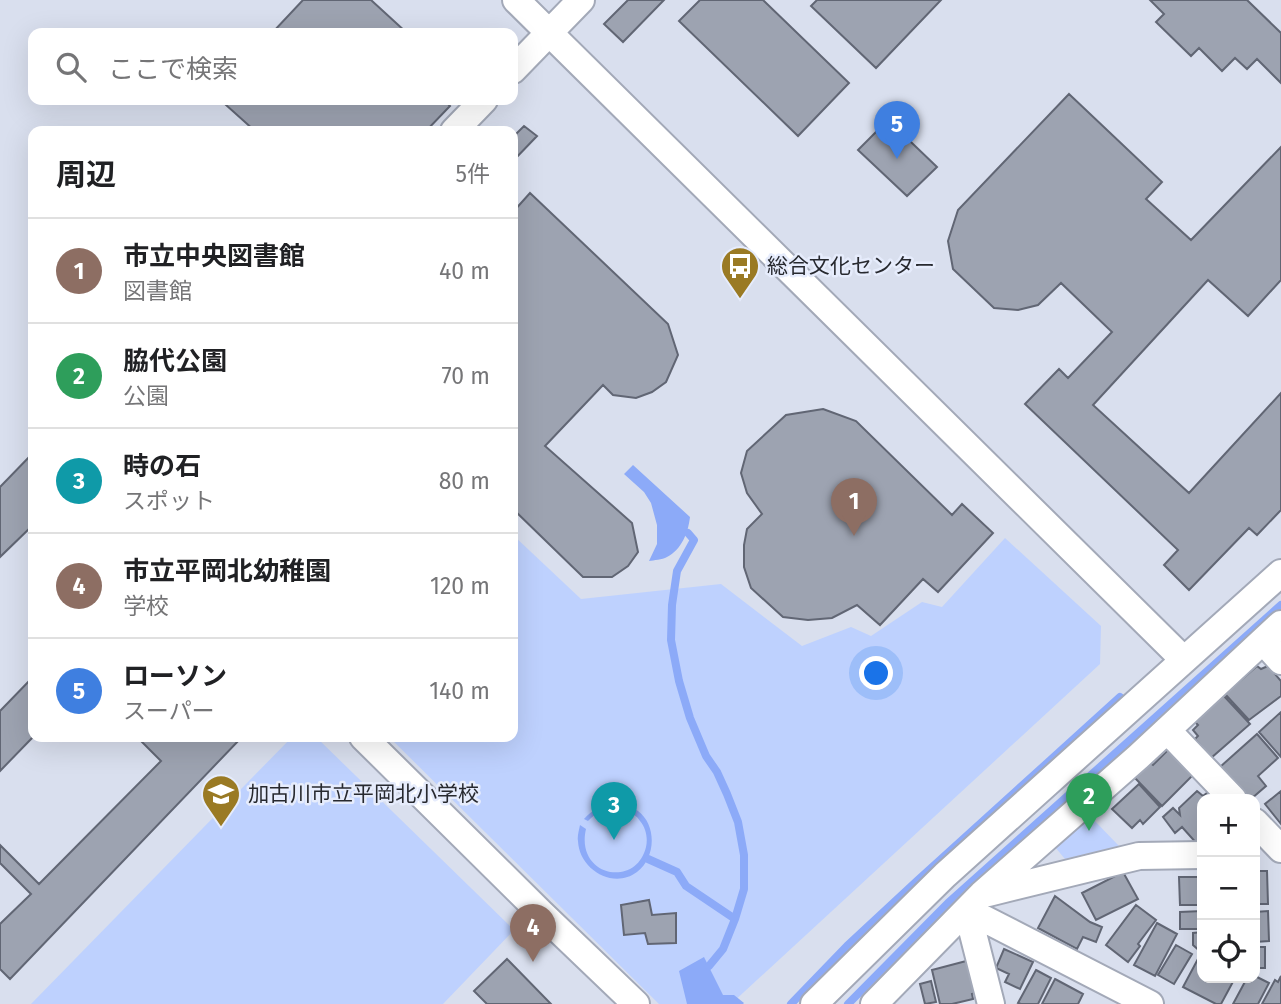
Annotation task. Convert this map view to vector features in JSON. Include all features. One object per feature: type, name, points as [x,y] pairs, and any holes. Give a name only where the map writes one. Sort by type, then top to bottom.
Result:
[{"type":"street","points":[[516,0],[1184,660]]},
{"type":"street","points":[[518,65],[581,0]]},
{"type":"street","points":[[459,126],[479,105]]},
{"type":"street","points":[[874,1004],[965,893],[1184,660],[1281,573]]},
{"type":"street","points":[[814,1004],[965,893],[1167,730],[1272,633],[1281,661]]},
{"type":"street","points":[[1167,730],[1228,794]]},
{"type":"street","points":[[368,742],[636,1004]]},
{"type":"street","points":[[1260,828],[1281,851]]},
{"type":"street","points":[[1260,853],[1281,851]]},
{"type":"street","points":[[965,893],[1139,856],[1197,855]]},
{"type":"street","points":[[965,893],[991,1004]]},
{"type":"street","points":[[965,893],[1150,1004]]},
{"type":"shaded area","points":[[1005,538],[1101,626],[1100,664],[731,1004],[659,1004],[394,742],[518,742],[518,540],[581,599],[721,584],[802,646],[851,627],[871,636],[922,602],[942,607]]},
{"type":"shaded area","points":[[287,742],[321,742],[514,930],[443,1004],[31,1004]]},
{"type":"shaded area","points":[[1090,816],[1119,846],[1065,859],[1055,847]]},
{"type":"water","points":[[633,465],[690,517],[686,535],[680,545],[663,559],[649,561],[657,544],[657,525],[651,503],[644,492],[624,474]]},
{"type":"water","points":[[613,802],[632,808],[644,817],[649,824],[652,842],[648,859],[643,866],[628,877],[618,879],[599,874],[591,868],[584,860],[578,839],[580,825],[586,829],[585,845],[589,858],[608,871],[631,869],[640,860],[647,837],[642,824],[634,815],[611,808],[597,813],[588,821],[584,819],[597,808]]},
{"type":"water","points":[[704,957],[723,995],[734,995],[743,1004],[687,1004],[679,971]]},
{"type":"building","points":[[303,0],[371,0],[402,28],[277,28]]},
{"type":"building","points":[[628,0],[664,0],[623,42],[604,24]]},
{"type":"building","points":[[700,0],[763,0],[849,83],[798,136],[679,21]]},
{"type":"building","points":[[817,0],[941,0],[876,68],[811,6]]},
{"type":"building","points":[[1150,0],[1247,0],[1281,33],[1281,83],[1257,59],[1247,69],[1235,58],[1222,71],[1199,48],[1191,56],[1156,22],[1164,14]]},
{"type":"building","points":[[1069,94],[1162,182],[1146,199],[1191,240],[1281,147],[1281,280],[1248,316],[1208,280],[1093,405],[1189,493],[1281,393],[1281,510],[1257,535],[1249,528],[1189,590],[1164,565],[1178,550],[1025,404],[1059,369],[1068,378],[1112,332],[1061,283],[1038,305],[1018,310],[994,308],[953,269],[948,241],[958,210]]},
{"type":"building","points":[[226,105],[450,106],[431,126],[249,126]]},
{"type":"building","points":[[888,120],[937,167],[907,196],[858,150]]},
{"type":"building","points":[[524,126],[537,136],[518,156],[518,132]]},
{"type":"building","points":[[530,193],[668,324],[678,355],[666,382],[652,392],[636,398],[613,395],[603,385],[545,446],[632,523],[638,552],[628,566],[612,577],[583,577],[518,514],[518,206]]},
{"type":"building","points":[[823,409],[856,421],[952,515],[962,504],[993,533],[938,592],[923,579],[880,625],[857,605],[832,618],[808,620],[783,617],[751,588],[744,567],[747,529],[762,514],[747,493],[741,473],[747,451],[786,415]]},
{"type":"building","points":[[28,458],[28,530],[0,557],[0,487]]},
{"type":"building","points":[[1257,666],[1261,669],[1268,666],[1281,681],[1281,696],[1249,720],[1225,694]]},
{"type":"building","points":[[28,682],[28,742],[0,771],[0,711]]},
{"type":"building","points":[[1223,695],[1250,724],[1211,758],[1195,739],[1198,736],[1193,730],[1198,725],[1194,721]]},
{"type":"building","points":[[1281,712],[1281,757],[1259,732]]},
{"type":"building","points":[[1257,734],[1278,758],[1258,776],[1266,786],[1257,794],[1244,794],[1220,767]]},
{"type":"building","points":[[142,742],[237,742],[10,979],[0,969],[0,924],[31,894],[0,863],[0,845],[39,884],[161,761]]},
{"type":"building","points":[[1174,744],[1196,772],[1162,806],[1134,777],[1149,762],[1153,765]]},
{"type":"building","points":[[1139,784],[1160,807],[1143,824],[1140,820],[1132,828],[1112,809]]},
{"type":"building","points":[[1197,791],[1201,794],[1197,794],[1197,844],[1182,827],[1175,833],[1163,817],[1173,808],[1180,815],[1179,808]]},
{"type":"building","points":[[1281,791],[1281,824],[1265,804]]},
{"type":"building","points":[[1260,871],[1267,871],[1268,904],[1260,904]]},
{"type":"building","points":[[1123,872],[1138,899],[1096,920],[1082,893]]},
{"type":"building","points":[[1179,877],[1197,877],[1197,905],[1180,905]]},
{"type":"building","points":[[1055,896],[1090,922],[1102,927],[1096,942],[1083,937],[1077,949],[1038,928]]},
{"type":"building","points":[[649,900],[652,915],[676,913],[676,943],[648,944],[645,933],[624,935],[621,905]]},
{"type":"building","points":[[1136,905],[1156,920],[1128,962],[1106,945]]},
{"type":"building","points":[[1197,911],[1197,929],[1180,929],[1180,912]]},
{"type":"building","points":[[1268,911],[1269,941],[1260,942],[1260,912]]},
{"type":"building","points":[[1157,923],[1177,934],[1155,976],[1134,965]]},
{"type":"building","points":[[1193,933],[1197,933],[1197,949],[1193,945]]},
{"type":"building","points":[[1176,945],[1192,954],[1174,984],[1158,975]]},
{"type":"building","points":[[1260,947],[1265,947],[1265,968],[1260,968]]},
{"type":"building","points":[[1004,949],[1033,962],[1020,989],[1005,982],[1009,974],[996,968]]},
{"type":"building","points":[[507,959],[551,1004],[487,1004],[474,991]]},
{"type":"building","points":[[970,960],[978,992],[972,994],[973,999],[940,1004],[932,970]]},
{"type":"building","points":[[1197,961],[1197,983],[1232,983],[1221,1004],[1183,987]]},
{"type":"building","points":[[1036,970],[1051,978],[1038,1004],[1018,1003]]},
{"type":"building","points":[[1281,976],[1281,1004],[1262,1004],[1275,980],[1278,982]]},
{"type":"building","points":[[1260,978],[1269,983],[1258,1004],[1233,1004],[1244,983],[1260,983]]},
{"type":"building","points":[[1055,979],[1083,994],[1078,1004],[1042,1004]]},
{"type":"building","points":[[931,981],[936,1002],[925,1004],[920,984]]},
{"type":"waterway","points":[[688,533],[694,540],[677,571],[671,640],[690,718],[706,756],[727,794],[738,822],[744,855],[744,889],[735,919],[723,949],[709,966]]},
{"type":"waterway","points":[[848,1004],[948,903],[1281,605]]},
{"type":"waterway","points":[[791,1004],[847,946],[1120,697]]},
{"type":"waterway","points":[[648,859],[677,872],[686,886],[735,919]]},
{"type":"place","name":"ローソン","points":[[897,159]]},
{"type":"place","name":"総合文化センター","points":[[740,300]]},
{"type":"place","name":"市立中央図書館","points":[[854,536]]},
{"type":"place","name":"加古川市立平岡北小学校","points":[[221,828]]},
{"type":"place","name":"脇代公園","points":[[1089,831]]},
{"type":"place","name":"時の石","points":[[614,840]]},
{"type":"place","name":"市立平岡北幼稚園","points":[[533,962]]}]
